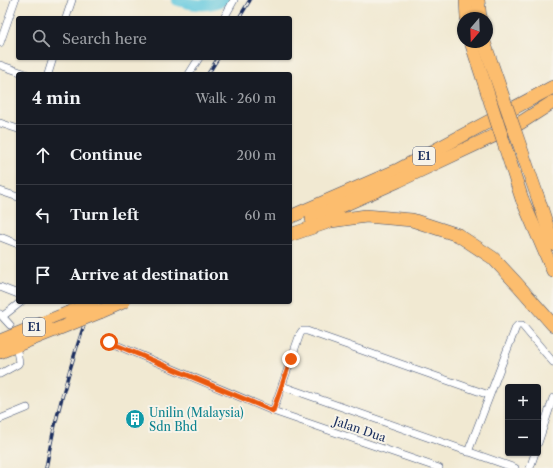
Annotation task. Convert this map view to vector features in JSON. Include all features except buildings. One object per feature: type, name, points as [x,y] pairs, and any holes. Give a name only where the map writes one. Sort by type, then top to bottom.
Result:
[{"type":"highway","points":[[466,0],[467,12]]},
{"type":"highway","points":[[478,0],[479,12]]},
{"type":"highway","points":[[472,48],[522,199],[553,271]]},
{"type":"highway","points":[[486,48],[553,244]]},
{"type":"highway","name":"E1","points":[[292,216],[398,170],[553,87]]},
{"type":"highway","name":"E1","points":[[292,228],[398,182],[517,125],[553,102]]},
{"type":"highway","points":[[292,234],[331,221],[366,216],[412,220],[458,234],[493,258],[553,325]]},
{"type":"highway","name":"E1","points":[[0,341],[68,313],[114,304]]},
{"type":"highway","name":"E1","points":[[0,352],[55,330],[96,307]]},
{"type":"street","points":[[0,44],[15,0]]},
{"type":"street","points":[[67,16],[72,0]]},
{"type":"street","points":[[225,16],[234,0]]},
{"type":"street","points":[[49,72],[52,60]]},
{"type":"street","points":[[190,72],[198,60]]},
{"type":"street","points":[[0,65],[20,72]]},
{"type":"street","points":[[0,123],[16,128]]},
{"type":"street","points":[[0,191],[16,196]]},
{"type":"street","points":[[0,237],[16,243]]},
{"type":"street","points":[[0,287],[16,293]]},
{"type":"street","points":[[5,320],[19,304]]},
{"type":"street","points":[[468,452],[489,395],[518,325],[522,325],[553,362]]},
{"type":"street","points":[[273,411],[302,331],[307,331],[489,395]]},
{"type":"street","name":"Jalan Dua","points":[[109,342],[273,411],[439,468]]},
{"type":"street","points":[[0,374],[19,363],[16,354]]},
{"type":"street","points":[[282,386],[515,468]]},
{"type":"street","points":[[541,434],[553,398]]},
{"type":"street","points":[[0,419],[27,408]]},
{"type":"street","points":[[530,468],[534,456]]},
{"type":"waterway","points":[[177,0],[189,4],[200,5],[212,4],[224,0]]},
{"type":"railway","points":[[240,16],[250,0]]},
{"type":"railway","points":[[209,72],[217,60]]},
{"type":"railway","points":[[46,468],[66,384],[91,304]]},
{"type":"place","name":"Unilin (Malaysia) Sdn Bhd","points":[[135,419]]},
{"type":"route","points":[[109,342],[246,398],[273,411],[291,359]]}]
